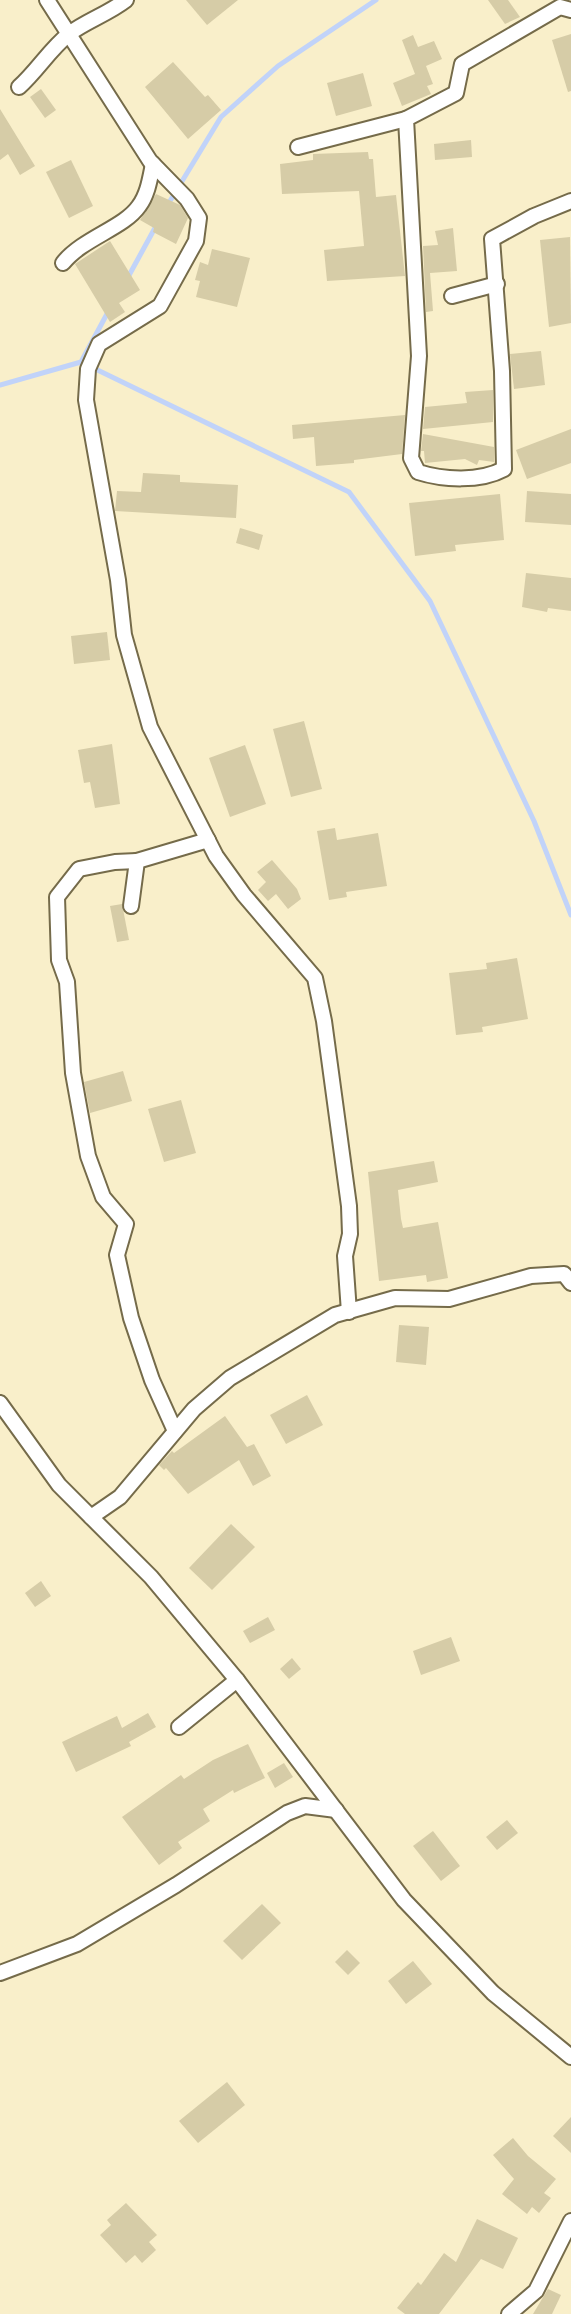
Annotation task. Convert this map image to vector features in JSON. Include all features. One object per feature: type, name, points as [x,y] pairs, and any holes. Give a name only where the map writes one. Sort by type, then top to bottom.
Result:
[{"type":"street","points":[[47,0],[153,163],[187,199],[199,218],[196,241],[160,306],[99,344],[88,369],[86,400],[118,580],[124,635],[150,727],[208,840],[244,895],[315,978],[330,1060],[349,1206],[350,1234],[345,1256],[349,1312]]},
{"type":"street","points":[[19,87],[39,70],[69,34],[106,15],[126,0]]},
{"type":"street","points":[[298,147],[406,119],[456,93],[463,64],[560,8],[571,10]]},
{"type":"street","points":[[406,119],[419,356],[411,458],[418,472],[434,477],[463,478],[496,473],[504,469],[506,441],[492,239],[534,216],[571,201]]},
{"type":"street","points":[[63,263],[76,248],[102,234],[139,208],[149,185],[153,163]]},
{"type":"street","points":[[452,296],[496,284]]},
{"type":"street","points":[[175,1431],[152,1380],[131,1318],[117,1255],[126,1224],[103,1197],[88,1156],[73,1073],[67,982],[59,960],[57,897],[79,870],[114,862],[137,861],[208,840]]},
{"type":"street","points":[[131,906],[137,861]]},
{"type":"street","points":[[91,1517],[120,1497],[194,1409],[230,1378],[335,1315],[395,1298],[449,1299],[491,1290],[531,1276],[564,1275],[571,1283]]},
{"type":"street","points":[[0,1403],[59,1485],[151,1577],[237,1680],[404,1900],[493,1993],[571,2057]]},
{"type":"street","points":[[179,1727],[237,1680]]},
{"type":"street","points":[[0,1973],[77,1944],[176,1885],[287,1813],[305,1806],[336,1810]]},
{"type":"street","points":[[509,2314],[536,2291],[571,2221]]},
{"type":"building","points":[[186,0],[238,0],[207,25]]},
{"type":"building","points":[[488,0],[508,0],[520,17],[505,24]]},
{"type":"building","points":[[571,34],[571,91],[568,92],[552,40]]},
{"type":"building","points":[[413,35],[418,47],[434,41],[442,59],[426,66],[433,84],[427,86],[431,94],[402,106],[393,83],[415,74],[402,40]]},
{"type":"building","points":[[173,62],[205,97],[208,95],[221,110],[188,139],[145,87]]},
{"type":"building","points":[[363,73],[372,106],[336,116],[327,83]]},
{"type":"building","points":[[41,89],[56,110],[45,118],[30,97]]},
{"type":"building","points":[[0,109],[35,166],[20,175],[8,154],[0,160]]},
{"type":"building","points":[[471,140],[472,157],[435,160],[434,144]]},
{"type":"building","points":[[368,152],[369,159],[373,159],[376,197],[396,195],[405,276],[327,281],[324,250],[364,246],[359,191],[282,194],[280,164],[313,160],[313,154]]},
{"type":"building","points":[[71,160],[93,206],[69,218],[46,172]]},
{"type":"building","points":[[156,194],[180,205],[188,218],[176,244],[153,232],[154,228],[140,220]]},
{"type":"building","points":[[453,228],[457,271],[430,273],[433,311],[426,312],[423,246],[438,245],[435,231]]},
{"type":"building","points":[[570,237],[571,323],[549,327],[540,240]]},
{"type":"building","points":[[110,241],[140,290],[119,303],[125,312],[110,322],[75,264]]},
{"type":"building","points":[[212,249],[250,258],[237,307],[196,297],[200,281],[195,280],[200,262],[208,265]]},
{"type":"building","points":[[541,351],[545,385],[514,389],[510,354]]},
{"type":"building","points":[[493,390],[493,422],[423,429],[425,407],[467,403],[465,392]]},
{"type":"building","points":[[405,415],[402,454],[354,460],[354,463],[316,466],[314,437],[293,439],[292,425]]},
{"type":"building","points":[[571,429],[571,463],[527,479],[516,450]]},
{"type":"building","points":[[423,434],[494,447],[494,462],[479,460],[477,465],[465,459],[425,463],[424,451],[421,451]]},
{"type":"building","points":[[143,473],[180,475],[180,482],[238,485],[236,518],[115,511],[117,491],[141,492]]},
{"type":"building","points":[[527,491],[571,494],[571,525],[525,522]]},
{"type":"building","points":[[500,494],[504,540],[455,545],[456,551],[415,556],[409,503]]},
{"type":"building","points":[[240,528],[263,535],[259,550],[236,543]]},
{"type":"building","points":[[526,573],[571,578],[571,611],[548,608],[547,612],[522,607]]},
{"type":"building","points":[[107,632],[110,660],[74,664],[71,636]]},
{"type":"building","points":[[304,721],[322,789],[291,797],[273,729]]},
{"type":"building","points":[[112,744],[120,804],[95,808],[90,782],[84,783],[78,750]]},
{"type":"building","points":[[245,745],[266,804],[230,817],[209,758]]},
{"type":"building","points":[[335,828],[337,840],[378,833],[387,886],[346,892],[347,897],[329,900],[317,831]]},
{"type":"building","points":[[272,860],[297,889],[301,899],[288,909],[276,894],[268,901],[258,890],[266,882],[257,872]]},
{"type":"building","points":[[122,904],[129,940],[117,942],[110,906]]},
{"type":"building","points":[[517,958],[528,1019],[482,1027],[483,1032],[456,1035],[449,973],[487,969],[486,963]]},
{"type":"building","points":[[123,1071],[132,1101],[90,1113],[84,1082]]},
{"type":"building","points":[[181,1100],[196,1153],[164,1162],[148,1109]]},
{"type":"building","points":[[434,1161],[438,1182],[398,1190],[401,1219],[403,1228],[438,1222],[448,1278],[427,1282],[426,1275],[379,1281],[368,1172]]},
{"type":"building","points":[[399,1325],[429,1327],[426,1365],[396,1362]]},
{"type":"building","points":[[307,1395],[323,1425],[286,1444],[270,1415]]},
{"type":"building","points":[[225,1416],[247,1447],[254,1444],[271,1476],[253,1486],[239,1460],[188,1494],[166,1468],[164,1470],[159,1465],[172,1451],[174,1453]]},
{"type":"building","points":[[231,1524],[255,1547],[212,1590],[189,1568]]},
{"type":"building","points":[[41,1581],[51,1596],[35,1607],[25,1593]]},
{"type":"building","points":[[268,1617],[275,1630],[250,1643],[243,1631]]},
{"type":"building","points":[[451,1637],[460,1661],[421,1675],[413,1651]]},
{"type":"building","points":[[292,1658],[301,1669],[289,1679],[280,1669]]},
{"type":"building","points":[[148,1713],[156,1727],[129,1742],[131,1746],[76,1772],[62,1742],[117,1716],[122,1728]]},
{"type":"building","points":[[248,1744],[265,1778],[234,1793],[233,1790],[203,1809],[210,1821],[178,1842],[182,1848],[159,1865],[122,1817],[181,1775],[184,1779],[213,1760]]},
{"type":"building","points":[[284,1763],[293,1777],[275,1788],[267,1773]]},
{"type":"building","points":[[507,1820],[518,1833],[497,1850],[486,1837]]},
{"type":"building","points":[[433,1831],[460,1866],[441,1881],[413,1846]]},
{"type":"building","points":[[262,1904],[281,1923],[242,1960],[223,1941]]},
{"type":"building","points":[[347,1950],[360,1963],[348,1975],[335,1962]]},
{"type":"building","points":[[413,1961],[432,1984],[406,2004],[388,1981]]},
{"type":"building","points":[[227,2082],[245,2105],[198,2143],[179,2121]]},
{"type":"building","points":[[571,2117],[571,2153],[553,2136]]},
{"type":"building","points":[[513,2138],[528,2156],[556,2179],[544,2193],[551,2198],[539,2213],[532,2207],[527,2214],[502,2194],[514,2179],[493,2155]]},
{"type":"building","points":[[126,2203],[157,2235],[149,2242],[156,2250],[142,2263],[135,2255],[126,2263],[100,2235],[111,2225],[107,2220]]},
{"type":"building","points":[[477,2219],[518,2238],[503,2269],[481,2259],[439,2314],[405,2314],[397,2308],[418,2282],[421,2285],[444,2253],[456,2262]]},
{"type":"building","points":[[548,2289],[561,2295],[552,2314],[533,2314]]},
{"type":"waterway","points":[[167,206],[221,117],[278,66],[376,0]]},
{"type":"waterway","points":[[127,279],[156,226]]},
{"type":"waterway","points":[[0,385],[81,362],[108,312]]},
{"type":"waterway","points":[[81,362],[349,492],[430,601],[534,821],[571,915]]}]
